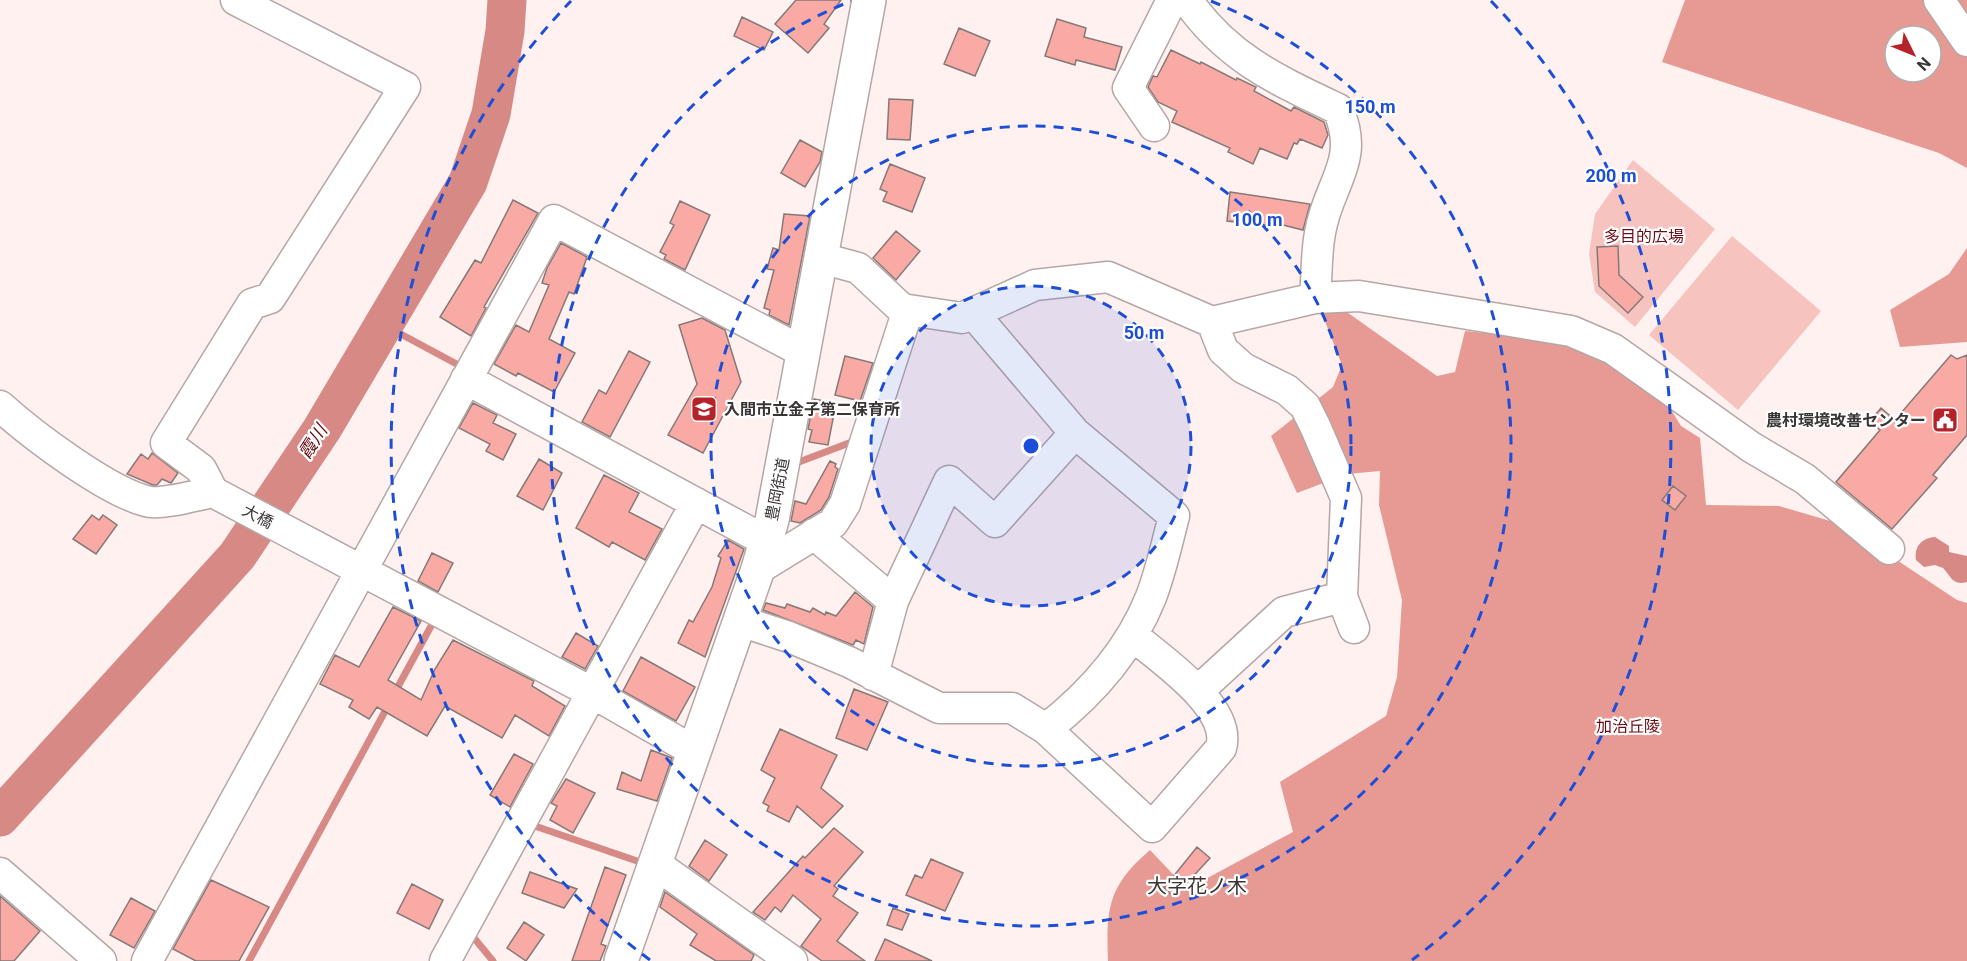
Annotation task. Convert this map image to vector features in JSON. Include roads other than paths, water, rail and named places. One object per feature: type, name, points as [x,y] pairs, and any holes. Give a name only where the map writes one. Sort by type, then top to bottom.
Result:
[{"type":"main road","name":"豊岡街道","points":[[621,961],[762,555],[803,352],[869,0]]},
{"type":"street","points":[[220,496],[201,469],[166,443],[252,304],[270,298],[405,87],[236,0]]},
{"type":"street","points":[[1154,126],[1128,88],[1172,0]]},
{"type":"street","points":[[1187,0],[1233,51],[1261,72],[1338,109],[1346,129],[1348,147],[1320,232],[1315,298]]},
{"type":"street","points":[[1939,0],[1967,41]]},
{"type":"street","points":[[147,961],[554,220],[803,352]]},
{"type":"street","points":[[820,258],[858,268],[902,309],[962,318],[1035,285],[1107,277],[1212,322],[1315,298],[1359,296],[1571,331],[1613,349],[1752,447],[1806,479],[1889,549]]},
{"type":"street","points":[[466,379],[696,503],[762,555],[814,534],[833,523],[845,504],[908,310]]},
{"type":"street","points":[[973,313],[1075,433],[1174,516],[1151,596],[1132,636],[1108,672],[1077,705],[1046,729]]},
{"type":"street","points":[[1212,322],[1223,350],[1243,368],[1287,390],[1305,406],[1315,426],[1346,498],[1342,597],[1354,628]]},
{"type":"street","points":[[0,406],[19,423],[116,490],[152,502],[220,496]]},
{"type":"street","points":[[873,675],[893,601],[949,481],[995,522],[1075,433]]},
{"type":"street","name":"大橋","points":[[220,496],[591,692],[694,751]]},
{"type":"street","points":[[445,961],[696,503]]},
{"type":"street","points":[[814,534],[893,601]]},
{"type":"street","points":[[1198,691],[1284,612],[1342,597]]},
{"type":"street","points":[[740,621],[789,637],[939,708],[1012,708],[1046,729],[1152,827],[1221,748],[1224,738],[1222,726],[1198,691],[1132,636]]},
{"type":"street","points":[[654,863],[792,961]]},
{"type":"street","points":[[0,873],[101,961]]},
{"type":"waterway","name":"霞川","points":[[0,817],[237,556],[322,429],[468,182],[491,114],[505,31],[507,0]]},
{"type":"waterway","points":[[384,325],[464,368]]},
{"type":"waterway","points":[[791,465],[857,440]]},
{"type":"waterway","points":[[394,694],[436,617]]},
{"type":"waterway","points":[[249,961],[389,704]]},
{"type":"waterway","points":[[529,824],[640,862]]},
{"type":"waterway","points":[[470,933],[493,961]]},
{"type":"place","name":"入間市立金子第二保育所","points":[[704,409]]},
{"type":"place","name":"農村環境改善センター","points":[[1945,420]]},
{"type":"district","name":"大字花ノ木","points":[[1197,886]]},
{"type":"park label","name":"多目的広場","points":[[1644,236]]},
{"type":"park label","name":"加治丘陵","points":[[1628,726]]}]
